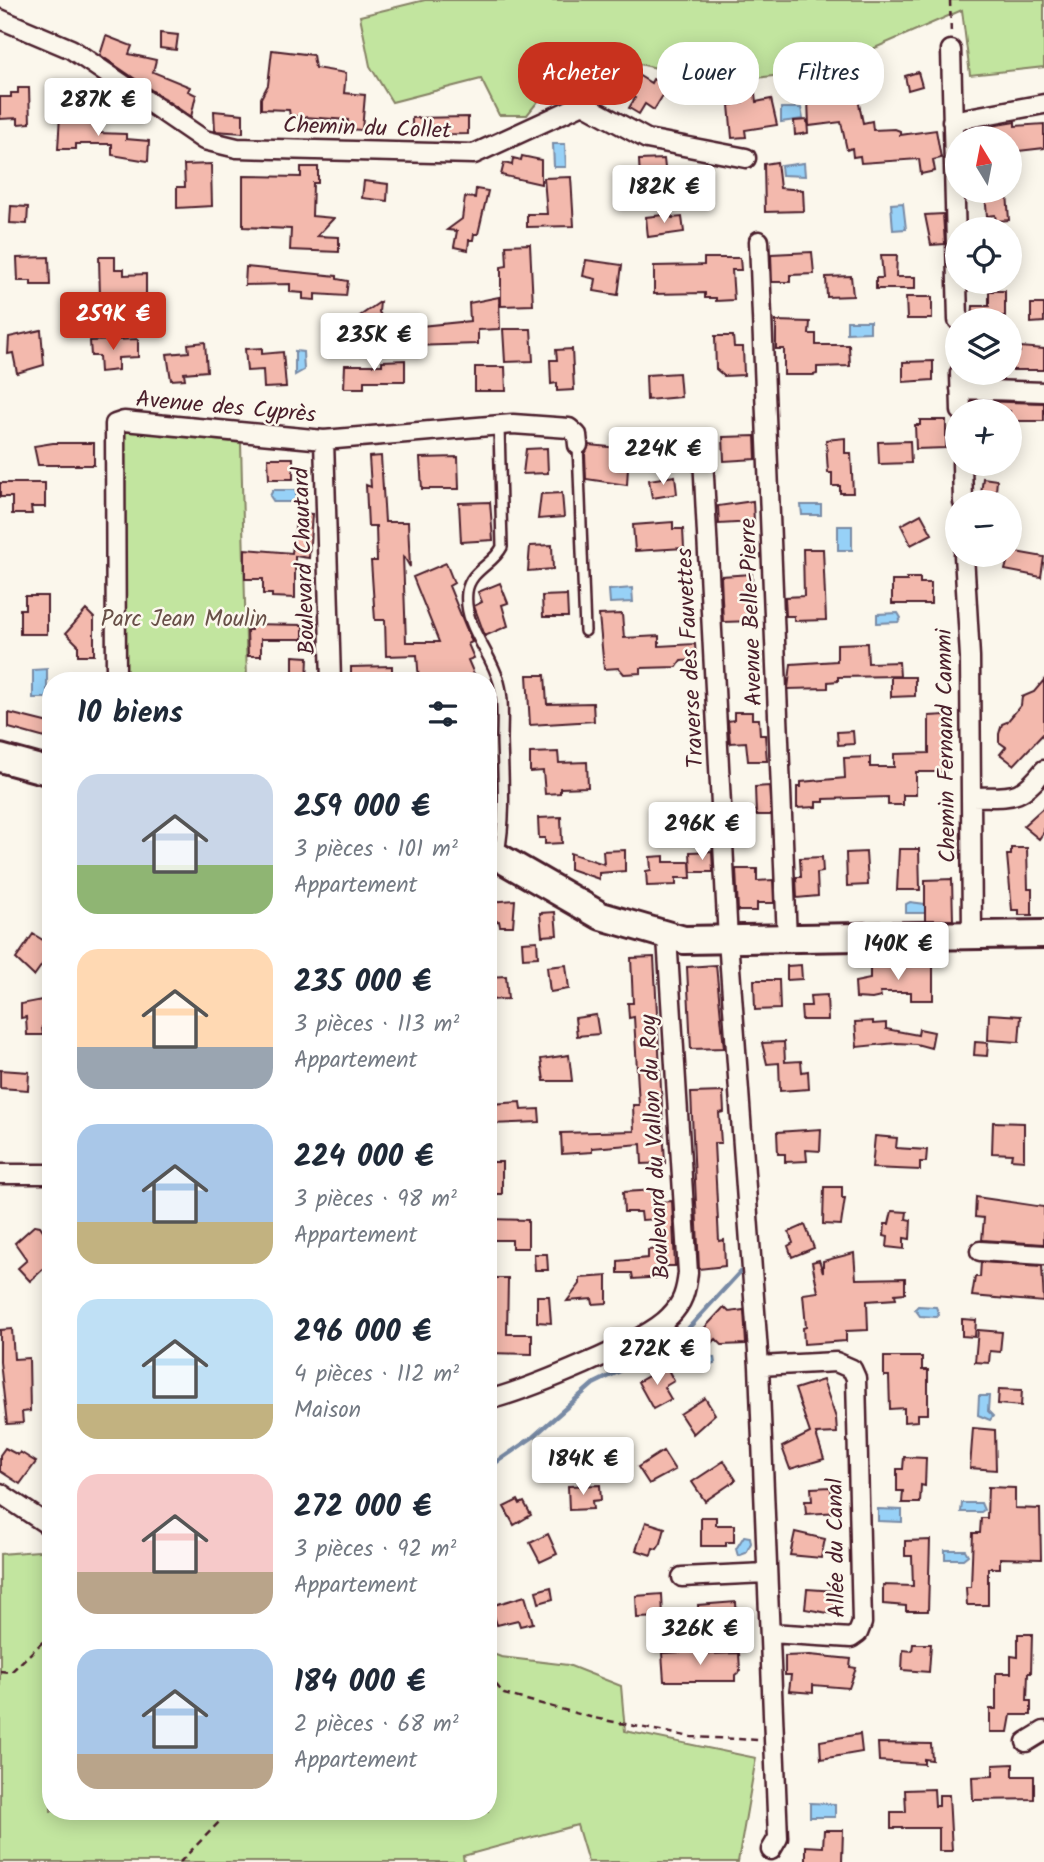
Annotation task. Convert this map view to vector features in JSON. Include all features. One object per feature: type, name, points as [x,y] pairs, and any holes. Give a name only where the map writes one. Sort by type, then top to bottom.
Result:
[{"type":"street","name":"Chemin du Collet","points":[[0,19],[71,48],[204,140],[237,148],[474,154],[583,104],[648,139],[746,159]]},
{"type":"street","points":[[951,50],[958,308]]},
{"type":"street","points":[[952,121],[1044,104]]},
{"type":"street","name":"Avenue Belle-Pierre","points":[[759,241],[787,940]]},
{"type":"street","points":[[991,385],[1044,392]]},
{"type":"street","name":"Avenue des Cyprès","points":[[116,672],[115,424],[124,421],[324,440],[499,426],[569,428],[577,435],[578,444]]},
{"type":"street","name":"Boulevard Chautard","points":[[324,440],[331,672]]},
{"type":"street","name":"Traverse des Fauvettes","points":[[703,457],[727,940]]},
{"type":"street","name":"Chemin Fernand Cammi","points":[[965,567],[970,657],[972,936]]},
{"type":"street","points":[[0,758],[42,768]]},
{"type":"street","points":[[972,797],[1018,795],[1030,789],[1044,770]]},
{"type":"street","points":[[497,855],[601,916],[667,937],[787,940],[1044,934]]},
{"type":"street","name":"Boulevard du Vallon du Roy","points":[[497,1398],[520,1392],[656,1329],[671,1316],[685,1297],[688,1273],[667,937]]},
{"type":"street","points":[[727,940],[759,1366],[778,1838],[771,1850]]},
{"type":"street","points":[[0,1174],[42,1174]]},
{"type":"street","points":[[980,1251],[1044,1255]]},
{"type":"street","name":"Allée du Canal","points":[[759,1366],[836,1362],[852,1369],[856,1378],[862,1623],[858,1633],[851,1638],[770,1633]]},
{"type":"street","points":[[0,1493],[42,1521]]},
{"type":"street","points":[[682,1577],[766,1573]]},
{"type":"street","points":[[1026,1742],[1044,1731]]},
{"type":"lane","points":[[494,672],[474,630],[467,592],[472,579],[482,566],[498,556],[502,547],[499,426]]},
{"type":"lane","points":[[578,444],[585,631]]},
{"type":"lane","points":[[497,678],[504,829],[497,844]]},
{"type":"path","points":[[950,0],[951,50]]},
{"type":"path","points":[[0,1671],[11,1672],[42,1643]]},
{"type":"path","points":[[497,1686],[504,1694],[593,1718],[691,1737],[772,1740]]},
{"type":"path","points":[[180,1862],[221,1820]]},
{"type":"green space","points":[[425,0],[1044,0],[1044,67],[970,75],[962,10],[884,44],[773,42],[773,76],[759,78],[759,42],[657,42],[657,68],[643,65],[643,42],[518,42],[518,105],[535,105],[527,115],[499,115],[481,79],[392,102],[370,66],[360,16]]},
{"type":"green space","name":"Parc Jean Moulin","points":[[122,430],[241,443],[247,672],[122,672]]},
{"type":"green space","points":[[42,1551],[42,1820],[497,1820],[497,1655],[568,1665],[621,1686],[625,1731],[756,1758],[738,1862],[588,1862],[577,1825],[463,1856],[464,1862],[0,1862],[0,1554]]},
{"type":"water","points":[[781,108],[801,108],[803,119],[781,122]]},
{"type":"water","points":[[553,144],[565,144],[566,167],[554,167]]},
{"type":"water","points":[[804,163],[805,176],[782,175],[781,166]]},
{"type":"water","points":[[903,203],[906,229],[893,230],[891,204]]},
{"type":"water","points":[[847,321],[870,321],[870,332],[847,333]]},
{"type":"water","points":[[295,351],[303,352],[304,370],[295,375]]},
{"type":"water","points":[[273,490],[296,490],[296,502],[274,502],[270,496]]},
{"type":"water","points":[[801,505],[821,505],[821,515],[802,515]]},
{"type":"water","points":[[838,526],[852,526],[852,550],[838,550]]},
{"type":"water","points":[[632,588],[633,602],[610,603],[609,590]]},
{"type":"water","points":[[898,613],[901,618],[898,622],[877,623],[877,614]]},
{"type":"water","points":[[47,669],[47,672],[42,672],[42,698],[33,698],[33,670]]},
{"type":"water","points":[[906,904],[925,904],[925,913],[906,913]]},
{"type":"water","points":[[918,1306],[936,1307],[939,1314],[936,1317],[920,1316],[915,1309]]},
{"type":"water","points":[[697,1355],[714,1357],[715,1364],[697,1364],[693,1358]]},
{"type":"water","points":[[979,1396],[989,1396],[988,1411],[993,1416],[990,1420],[978,1415]]},
{"type":"water","points":[[962,1503],[981,1503],[984,1510],[961,1512]]},
{"type":"water","points":[[878,1509],[902,1510],[902,1522],[878,1521]]},
{"type":"water","points":[[744,1536],[750,1537],[751,1543],[746,1553],[738,1556],[736,1549]]},
{"type":"water","points":[[945,1550],[965,1550],[968,1555],[963,1559],[945,1559]]},
{"type":"water","points":[[810,1803],[835,1804],[835,1817],[810,1817]]},
{"type":"building","points":[[160,33],[178,35],[176,50],[160,48]]},
{"type":"building","points":[[106,36],[132,46],[129,54],[156,60],[153,72],[190,87],[188,91],[196,95],[191,117],[100,55]]},
{"type":"building","points":[[272,50],[313,55],[315,68],[346,73],[344,93],[365,95],[362,130],[347,129],[348,120],[290,116],[289,110],[261,109],[261,98],[268,85]]},
{"type":"building","points":[[918,72],[922,86],[908,90],[905,76]]},
{"type":"building","points":[[643,78],[651,83],[653,79],[657,81],[657,105],[654,110],[645,104],[639,114],[629,108],[631,105],[643,105]]},
{"type":"building","points":[[18,88],[29,88],[30,123],[18,124],[18,118],[0,119],[0,97],[11,97],[11,93],[18,93]]},
{"type":"building","points":[[771,99],[777,125],[745,130],[746,137],[732,138],[729,105],[759,105],[759,101]]},
{"type":"building","points":[[808,105],[859,105],[863,123],[872,121],[873,130],[895,129],[900,131],[900,135],[936,130],[941,158],[933,160],[935,171],[921,174],[919,159],[861,163],[860,156],[853,157],[852,148],[847,150],[841,122],[809,126]]},
{"type":"building","points":[[214,111],[243,114],[243,133],[215,131]]},
{"type":"building","points":[[60,115],[98,118],[98,133],[126,134],[126,139],[149,141],[148,161],[112,155],[112,144],[76,144],[76,149],[58,149]]},
{"type":"building","points":[[468,117],[468,134],[412,135],[412,118]]},
{"type":"building","points":[[807,120],[808,133],[795,135],[794,121]]},
{"type":"building","points":[[1015,122],[1015,126],[991,126]]},
{"type":"building","points":[[1044,124],[1044,148],[1022,151],[1022,126],[1015,126]]},
{"type":"building","points":[[522,156],[541,160],[541,184],[501,175],[504,163],[512,165],[513,158],[521,160]]},
{"type":"building","points":[[664,159],[666,177],[640,179],[639,160]]},
{"type":"building","points":[[777,162],[780,188],[803,190],[804,211],[765,212],[764,164]]},
{"type":"building","points":[[211,164],[212,206],[177,208],[177,187],[185,187],[184,165]]},
{"type":"building","points":[[301,167],[318,167],[318,183],[313,183],[312,216],[334,218],[317,236],[339,237],[339,252],[290,250],[291,229],[243,227],[243,176],[301,177]]},
{"type":"building","points":[[571,177],[574,226],[527,227],[527,214],[547,214],[544,178]]},
{"type":"building","points":[[364,181],[388,184],[387,201],[362,198]]},
{"type":"building","points":[[476,189],[488,191],[478,234],[474,234],[473,240],[469,240],[468,250],[454,247],[457,231],[447,230],[462,219],[465,197],[475,198]]},
{"type":"building","points":[[986,203],[1008,203],[1009,217],[987,216]]},
{"type":"building","points":[[11,206],[28,207],[27,224],[10,223]]},
{"type":"building","points":[[671,214],[672,218],[682,217],[684,232],[648,237],[646,217]]},
{"type":"building","points":[[943,214],[945,244],[931,245],[925,215]]},
{"type":"building","points":[[530,244],[533,305],[501,306],[501,267],[507,266],[506,245]]},
{"type":"building","points":[[812,252],[814,274],[790,275],[790,282],[772,282],[771,254]]},
{"type":"building","points":[[881,255],[897,255],[896,277],[915,277],[915,289],[876,289],[876,278],[883,278]]},
{"type":"building","points":[[49,257],[50,285],[31,285],[31,281],[18,281],[17,258]]},
{"type":"building","points":[[99,257],[115,257],[115,269],[124,269],[124,275],[146,274],[146,298],[100,298]]},
{"type":"building","points":[[704,258],[740,258],[741,270],[732,270],[734,300],[716,301],[716,298],[705,298],[705,293],[654,294],[654,266],[704,265]]},
{"type":"building","points":[[586,260],[622,265],[618,295],[594,291],[596,279],[583,276]]},
{"type":"building","points":[[246,267],[337,276],[337,279],[348,281],[346,296],[315,294],[315,300],[303,299],[303,293],[290,292],[290,284],[245,285]]},
{"type":"building","points":[[851,276],[853,296],[827,297],[826,277]]},
{"type":"building","points":[[989,294],[1005,294],[1005,308],[973,308],[989,306]]},
{"type":"building","points":[[499,297],[500,329],[478,330],[478,344],[411,346],[411,327],[470,321],[469,303]]},
{"type":"building","points":[[906,297],[932,297],[932,319],[907,319]]},
{"type":"building","points":[[380,302],[379,312],[386,324],[340,350],[331,336]]},
{"type":"building","points":[[1031,304],[1044,304],[1044,322],[1031,323]]},
{"type":"building","points":[[776,321],[810,322],[809,334],[816,334],[816,345],[849,345],[850,366],[817,367],[817,374],[813,375],[784,375],[784,349],[776,349]]},
{"type":"building","points":[[503,329],[531,329],[533,361],[505,362]]},
{"type":"building","points":[[41,330],[44,365],[17,373],[13,353],[8,354],[9,337]]},
{"type":"building","points":[[715,336],[733,336],[734,347],[743,347],[744,375],[724,376],[716,369]]},
{"type":"building","points":[[138,339],[138,357],[118,358],[118,370],[100,372],[99,356],[91,356],[90,341]]},
{"type":"building","points":[[205,342],[207,371],[184,373],[185,379],[171,380],[167,354],[189,352],[188,344]]},
{"type":"building","points":[[1022,347],[1044,349],[1044,370],[1022,370]]},
{"type":"building","points":[[262,348],[262,354],[283,352],[286,387],[264,388],[263,370],[247,371],[245,349]]},
{"type":"building","points":[[572,349],[574,390],[557,391],[557,383],[551,384],[550,360],[557,360],[556,350]]},
{"type":"building","points":[[405,360],[405,381],[364,381],[364,388],[344,388],[345,365],[382,365],[382,361]]},
{"type":"building","points":[[933,361],[933,380],[903,382],[903,362]]},
{"type":"building","points":[[475,367],[505,367],[506,391],[475,391]]},
{"type":"building","points":[[679,373],[681,397],[647,400],[646,375]]},
{"type":"building","points":[[1022,402],[1044,403],[1044,421],[1022,421]]},
{"type":"building","points":[[920,420],[945,420],[945,448],[916,449],[915,425],[920,425]]},
{"type":"building","points":[[755,436],[756,459],[724,461],[723,437]]},
{"type":"building","points":[[845,438],[845,453],[851,453],[853,493],[840,493],[840,486],[832,486],[832,473],[828,473],[826,440]]},
{"type":"building","points":[[910,441],[911,463],[879,464],[878,442]]},
{"type":"building","points":[[94,443],[94,465],[38,465],[34,446]]},
{"type":"building","points":[[589,445],[629,449],[627,485],[586,479],[585,454]]},
{"type":"building","points":[[547,448],[548,473],[523,474],[526,449]]},
{"type":"building","points":[[381,456],[385,522],[408,522],[410,567],[403,555],[406,642],[439,642],[413,577],[446,563],[454,583],[449,586],[472,642],[468,644],[474,658],[468,660],[473,672],[418,672],[417,655],[386,656],[385,620],[375,620],[371,561],[377,561],[376,526],[368,526],[366,485],[371,487],[369,457]]},
{"type":"building","points":[[458,457],[459,489],[422,489],[420,458]]},
{"type":"building","points":[[268,458],[293,458],[293,479],[269,479]]},
{"type":"building","points":[[675,476],[677,494],[652,498],[649,480]]},
{"type":"building","points":[[983,478],[997,480],[996,490],[982,490]]},
{"type":"building","points":[[0,483],[45,483],[45,507],[31,507],[32,514],[12,514],[12,497],[0,497]]},
{"type":"building","points":[[562,493],[564,517],[538,519],[541,494]]},
{"type":"building","points":[[753,501],[754,522],[719,524],[718,506]]},
{"type":"building","points":[[490,502],[493,540],[461,542],[459,503]]},
{"type":"building","points":[[297,513],[312,514],[309,558],[295,556],[295,598],[263,594],[263,579],[245,579],[245,549],[292,553]]},
{"type":"building","points":[[921,514],[932,534],[911,545],[901,525]]},
{"type":"building","points":[[673,522],[673,529],[683,529],[684,548],[635,551],[633,525]]},
{"type":"building","points":[[552,545],[553,569],[528,571],[530,546]]},
{"type":"building","points":[[803,549],[823,549],[826,620],[794,621],[794,616],[786,616],[785,597],[804,596]]},
{"type":"building","points":[[1022,553],[1044,557],[1041,577],[1005,570],[1006,567],[1022,567]]},
{"type":"building","points":[[752,574],[753,621],[723,622],[721,576]]},
{"type":"building","points":[[907,578],[920,578],[920,583],[931,583],[931,604],[892,604],[892,581],[907,581]]},
{"type":"building","points":[[500,583],[508,603],[502,605],[508,626],[485,636],[474,606],[482,602],[478,592]]},
{"type":"building","points":[[567,595],[568,617],[543,617],[542,596]]},
{"type":"building","points":[[25,596],[47,596],[47,634],[20,634],[20,609],[25,609]]},
{"type":"building","points":[[86,610],[94,618],[94,655],[78,655],[78,645],[66,633]]},
{"type":"building","points":[[622,614],[624,638],[659,636],[659,646],[695,644],[696,660],[681,661],[677,667],[641,668],[641,673],[624,674],[619,668],[604,669],[599,615]]},
{"type":"building","points":[[251,624],[303,625],[303,639],[261,639],[261,656],[248,656],[247,630],[251,630]]},
{"type":"building","points":[[867,643],[868,663],[899,662],[900,676],[838,677],[838,681],[828,682],[828,688],[788,689],[791,664],[837,661],[837,644]]},
{"type":"building","points":[[293,656],[308,657],[307,672],[293,672]]},
{"type":"building","points":[[392,666],[392,672],[351,672],[351,667]]},
{"type":"building","points":[[527,675],[545,675],[547,704],[593,703],[594,721],[530,725]]},
{"type":"building","points":[[891,677],[915,677],[915,696],[891,697]]},
{"type":"building","points":[[1044,680],[1044,733],[1014,765],[1000,754],[1006,747],[999,742],[1002,724],[1007,722],[1021,705],[1022,697],[1034,692]]},
{"type":"building","points":[[734,712],[752,712],[752,719],[759,719],[760,735],[765,735],[767,761],[748,761],[746,742],[730,743],[728,721],[734,720]]},
{"type":"building","points":[[9,713],[42,721],[42,737],[9,728]]},
{"type":"building","points":[[946,715],[945,772],[916,772],[916,795],[903,795],[903,805],[888,805],[888,797],[824,799],[824,802],[816,802],[816,807],[797,808],[797,787],[801,787],[801,782],[845,778],[844,758],[870,757],[870,767],[894,767],[894,754],[929,753],[929,716]]},
{"type":"building","points":[[853,731],[854,744],[838,745],[837,732]]},
{"type":"building","points":[[558,752],[559,763],[587,762],[588,787],[560,788],[560,793],[545,794],[543,771],[530,772],[530,753]]},
{"type":"building","points":[[769,786],[771,815],[756,815],[755,787]]},
{"type":"building","points":[[1044,807],[1044,832],[1039,839],[1023,826]]},
{"type":"building","points":[[561,817],[562,843],[545,844],[545,838],[539,838],[538,818]]},
{"type":"building","points":[[1011,848],[1027,848],[1032,915],[1019,915],[1019,910],[1012,910],[1007,855],[1011,855]]},
{"type":"building","points":[[899,849],[919,849],[920,890],[897,890]]},
{"type":"building","points":[[625,850],[625,871],[599,873],[599,879],[570,869],[570,853],[604,864],[603,851]]},
{"type":"building","points":[[712,851],[713,872],[691,872],[690,852]]},
{"type":"building","points":[[866,852],[868,885],[847,886],[846,853]]},
{"type":"building","points":[[664,856],[664,862],[690,862],[691,878],[676,878],[676,885],[647,886],[646,871],[651,870],[650,857]]},
{"type":"building","points":[[822,857],[823,872],[817,873],[818,896],[797,898],[796,877],[801,877],[800,858]]},
{"type":"building","points":[[736,869],[757,869],[757,881],[773,880],[774,903],[757,903],[757,911],[738,911]]},
{"type":"building","points":[[952,879],[953,920],[925,920],[925,880]]},
{"type":"building","points":[[515,900],[513,926],[500,926],[497,921],[497,901]]},
{"type":"building","points":[[555,912],[557,935],[542,936],[540,913]]},
{"type":"building","points":[[33,934],[42,940],[42,965],[34,976],[16,959]]},
{"type":"building","points":[[537,941],[538,957],[523,958],[522,942]]},
{"type":"building","points":[[654,957],[665,1163],[642,1164],[641,1144],[592,1148],[592,1152],[562,1154],[561,1133],[634,1131],[633,1105],[639,1105],[634,1017],[629,1018],[628,1003],[633,1003],[631,958]]},
{"type":"building","points":[[566,965],[569,989],[550,992],[547,967]]},
{"type":"building","points":[[716,965],[724,1048],[691,1049],[687,967]]},
{"type":"building","points":[[801,965],[802,979],[787,980],[787,966]]},
{"type":"building","points":[[933,965],[933,1000],[911,1000],[911,992],[880,992],[881,997],[856,998],[855,982],[870,979],[870,966]]},
{"type":"building","points":[[497,976],[506,976],[508,999],[497,1000]]},
{"type":"building","points":[[754,980],[779,980],[780,1009],[755,1010]]},
{"type":"building","points":[[827,995],[828,1020],[802,1020],[801,1006],[811,1006],[810,996]]},
{"type":"building","points":[[42,1000],[42,1035],[27,1035],[26,1017],[21,1018],[21,1004]]},
{"type":"building","points":[[989,1014],[1021,1016],[1019,1042],[988,1040]]},
{"type":"building","points":[[596,1015],[599,1034],[577,1036],[575,1018]]},
{"type":"building","points":[[873,1021],[873,1024],[886,1023],[886,1029],[918,1035],[919,1029],[934,1032],[931,1048],[896,1043],[857,1047],[855,1022]]},
{"type":"building","points":[[784,1042],[785,1062],[801,1061],[802,1072],[808,1071],[809,1089],[780,1091],[779,1063],[767,1064],[762,1043]]},
{"type":"building","points":[[975,1042],[988,1043],[987,1056],[974,1055]]},
{"type":"building","points":[[569,1055],[572,1081],[544,1081],[541,1059]]},
{"type":"building","points":[[0,1070],[29,1072],[28,1090],[0,1088]]},
{"type":"building","points":[[723,1092],[724,1112],[719,1113],[721,1143],[714,1143],[719,1241],[724,1240],[725,1266],[699,1269],[691,1093]]},
{"type":"building","points":[[520,1102],[521,1110],[539,1109],[540,1122],[497,1124],[497,1103]]},
{"type":"building","points":[[993,1122],[1024,1123],[1024,1160],[1011,1159],[1012,1154],[992,1153]]},
{"type":"building","points":[[821,1129],[820,1151],[806,1150],[807,1161],[785,1162],[785,1154],[778,1154],[777,1132]]},
{"type":"building","points":[[875,1136],[897,1138],[896,1148],[927,1150],[926,1162],[920,1162],[920,1170],[872,1168]]},
{"type":"building","points":[[497,1162],[502,1162],[502,1194],[497,1194]]},
{"type":"building","points":[[824,1187],[842,1187],[842,1198],[845,1198],[841,1225],[823,1224]]},
{"type":"building","points":[[657,1190],[658,1202],[672,1201],[675,1266],[661,1266],[662,1277],[633,1279],[632,1273],[618,1273],[618,1261],[648,1258],[648,1250],[660,1249],[658,1219],[642,1220],[641,1212],[624,1212],[623,1192]]},
{"type":"building","points":[[976,1197],[1044,1207],[1044,1244],[982,1240],[984,1218],[975,1217]]},
{"type":"building","points":[[892,1211],[907,1212],[906,1219],[911,1220],[910,1239],[904,1238],[904,1249],[887,1247],[885,1224],[889,1224]]},
{"type":"building","points":[[497,1219],[528,1220],[528,1248],[512,1248],[512,1240],[497,1240]]},
{"type":"building","points":[[35,1225],[42,1229],[42,1270],[30,1281],[18,1268],[27,1260],[15,1243]]},
{"type":"building","points":[[805,1225],[814,1248],[792,1257],[788,1246],[793,1243],[789,1232]]},
{"type":"building","points":[[854,1253],[856,1279],[905,1278],[905,1293],[895,1294],[896,1299],[867,1301],[868,1330],[846,1331],[846,1341],[804,1344],[803,1328],[806,1327],[803,1294],[818,1292],[812,1262],[819,1260],[823,1272],[823,1261]]},
{"type":"building","points":[[534,1254],[547,1254],[548,1270],[535,1270]]},
{"type":"building","points":[[981,1262],[1042,1266],[1044,1302],[972,1296],[975,1277],[980,1277]]},
{"type":"building","points":[[607,1276],[607,1303],[593,1304],[592,1299],[567,1301],[580,1284],[580,1278]]},
{"type":"building","points":[[497,1278],[508,1278],[507,1334],[532,1334],[532,1354],[497,1353]]},
{"type":"building","points":[[537,1296],[549,1296],[551,1323],[537,1322]]},
{"type":"building","points":[[724,1307],[729,1312],[744,1310],[746,1344],[722,1345],[716,1339],[708,1347],[697,1336]]},
{"type":"building","points":[[962,1319],[976,1320],[975,1337],[962,1336]]},
{"type":"building","points":[[12,1329],[14,1359],[29,1358],[30,1411],[22,1412],[23,1423],[7,1424],[0,1362],[0,1330]]},
{"type":"building","points":[[978,1330],[1002,1332],[1000,1352],[990,1351],[989,1363],[975,1362]]},
{"type":"building","points":[[884,1357],[922,1357],[922,1370],[928,1370],[928,1414],[918,1414],[918,1421],[904,1422],[904,1408],[890,1409],[889,1376],[884,1376]]},
{"type":"building","points":[[666,1366],[674,1381],[664,1387],[671,1399],[653,1409],[638,1382]]},
{"type":"building","points":[[823,1380],[836,1418],[837,1433],[816,1434],[824,1459],[790,1469],[782,1447],[810,1433],[795,1389]]},
{"type":"building","points":[[999,1389],[1022,1390],[1021,1406],[998,1404]]},
{"type":"building","points":[[705,1398],[715,1414],[693,1434],[680,1414]]},
{"type":"building","points":[[973,1428],[995,1430],[996,1470],[970,1468]]},
{"type":"building","points":[[5,1448],[18,1455],[20,1452],[36,1462],[20,1484],[0,1471],[0,1455]]},
{"type":"building","points":[[663,1451],[675,1470],[649,1484],[638,1467]]},
{"type":"building","points":[[904,1457],[926,1458],[925,1486],[921,1485],[920,1503],[902,1503],[903,1491],[897,1491],[897,1469],[903,1469]]},
{"type":"building","points":[[724,1461],[736,1480],[705,1501],[692,1482]]},
{"type":"building","points":[[600,1485],[601,1500],[592,1501],[593,1509],[569,1510],[568,1486]]},
{"type":"building","points":[[831,1487],[832,1500],[839,1500],[840,1512],[806,1514],[805,1501],[812,1501],[811,1488]]},
{"type":"building","points":[[988,1487],[1015,1488],[1015,1508],[1040,1509],[1041,1559],[1000,1558],[1000,1568],[988,1568],[988,1605],[967,1605],[966,1587],[971,1587],[973,1533],[980,1533],[981,1518],[987,1518]]},
{"type":"building","points":[[518,1500],[520,1504],[524,1502],[531,1515],[514,1525],[504,1507]]},
{"type":"building","points":[[701,1517],[716,1517],[716,1525],[734,1525],[734,1542],[726,1542],[726,1546],[701,1546]]},
{"type":"building","points":[[646,1522],[665,1528],[661,1543],[657,1549],[653,1548],[651,1555],[636,1550]]},
{"type":"building","points":[[795,1532],[825,1539],[821,1558],[790,1555]]},
{"type":"building","points":[[548,1534],[557,1554],[540,1562],[530,1543]]},
{"type":"building","points":[[930,1540],[928,1611],[906,1611],[906,1606],[883,1604],[883,1585],[913,1586],[912,1556],[905,1556],[905,1541]]},
{"type":"building","points":[[551,1587],[553,1599],[539,1603],[536,1591]]},
{"type":"building","points":[[807,1589],[836,1591],[834,1614],[805,1609]]},
{"type":"building","points":[[662,1594],[663,1617],[637,1618],[636,1596]]},
{"type":"building","points":[[525,1596],[533,1623],[520,1626],[518,1620],[497,1625],[497,1604]]},
{"type":"building","points":[[736,1602],[737,1622],[699,1625],[698,1605]]},
{"type":"building","points":[[1018,1634],[1032,1634],[1027,1701],[1031,1701],[1031,1715],[1011,1715],[1008,1732],[990,1732],[990,1709],[996,1709],[996,1673],[1011,1673],[1011,1656],[1018,1657]]},
{"type":"building","points":[[913,1644],[931,1644],[929,1672],[902,1670],[903,1650],[912,1651]]},
{"type":"building","points":[[710,1651],[710,1654],[739,1653],[740,1671],[735,1675],[735,1681],[664,1681],[662,1653]]},
{"type":"building","points":[[810,1655],[851,1659],[850,1667],[856,1668],[849,1688],[813,1685],[813,1693],[789,1691],[791,1675],[785,1675],[785,1656]]},
{"type":"building","points":[[860,1734],[862,1752],[821,1759],[820,1741]]},
{"type":"building","points":[[878,1743],[931,1744],[932,1760],[924,1759],[924,1764],[879,1761]]},
{"type":"building","points":[[1013,1764],[1013,1776],[1034,1776],[1034,1799],[973,1800],[972,1777],[993,1776],[993,1765]]},
{"type":"building","points":[[934,1789],[935,1806],[939,1806],[939,1795],[949,1795],[952,1851],[939,1851],[939,1828],[891,1828],[891,1812],[906,1812],[905,1790]]},
{"type":"building","points":[[824,1830],[843,1830],[842,1862],[806,1862],[806,1846],[823,1847]]},
{"type":"waterway","points":[[497,1462],[533,1437],[593,1384],[673,1345],[740,1272]]}]
